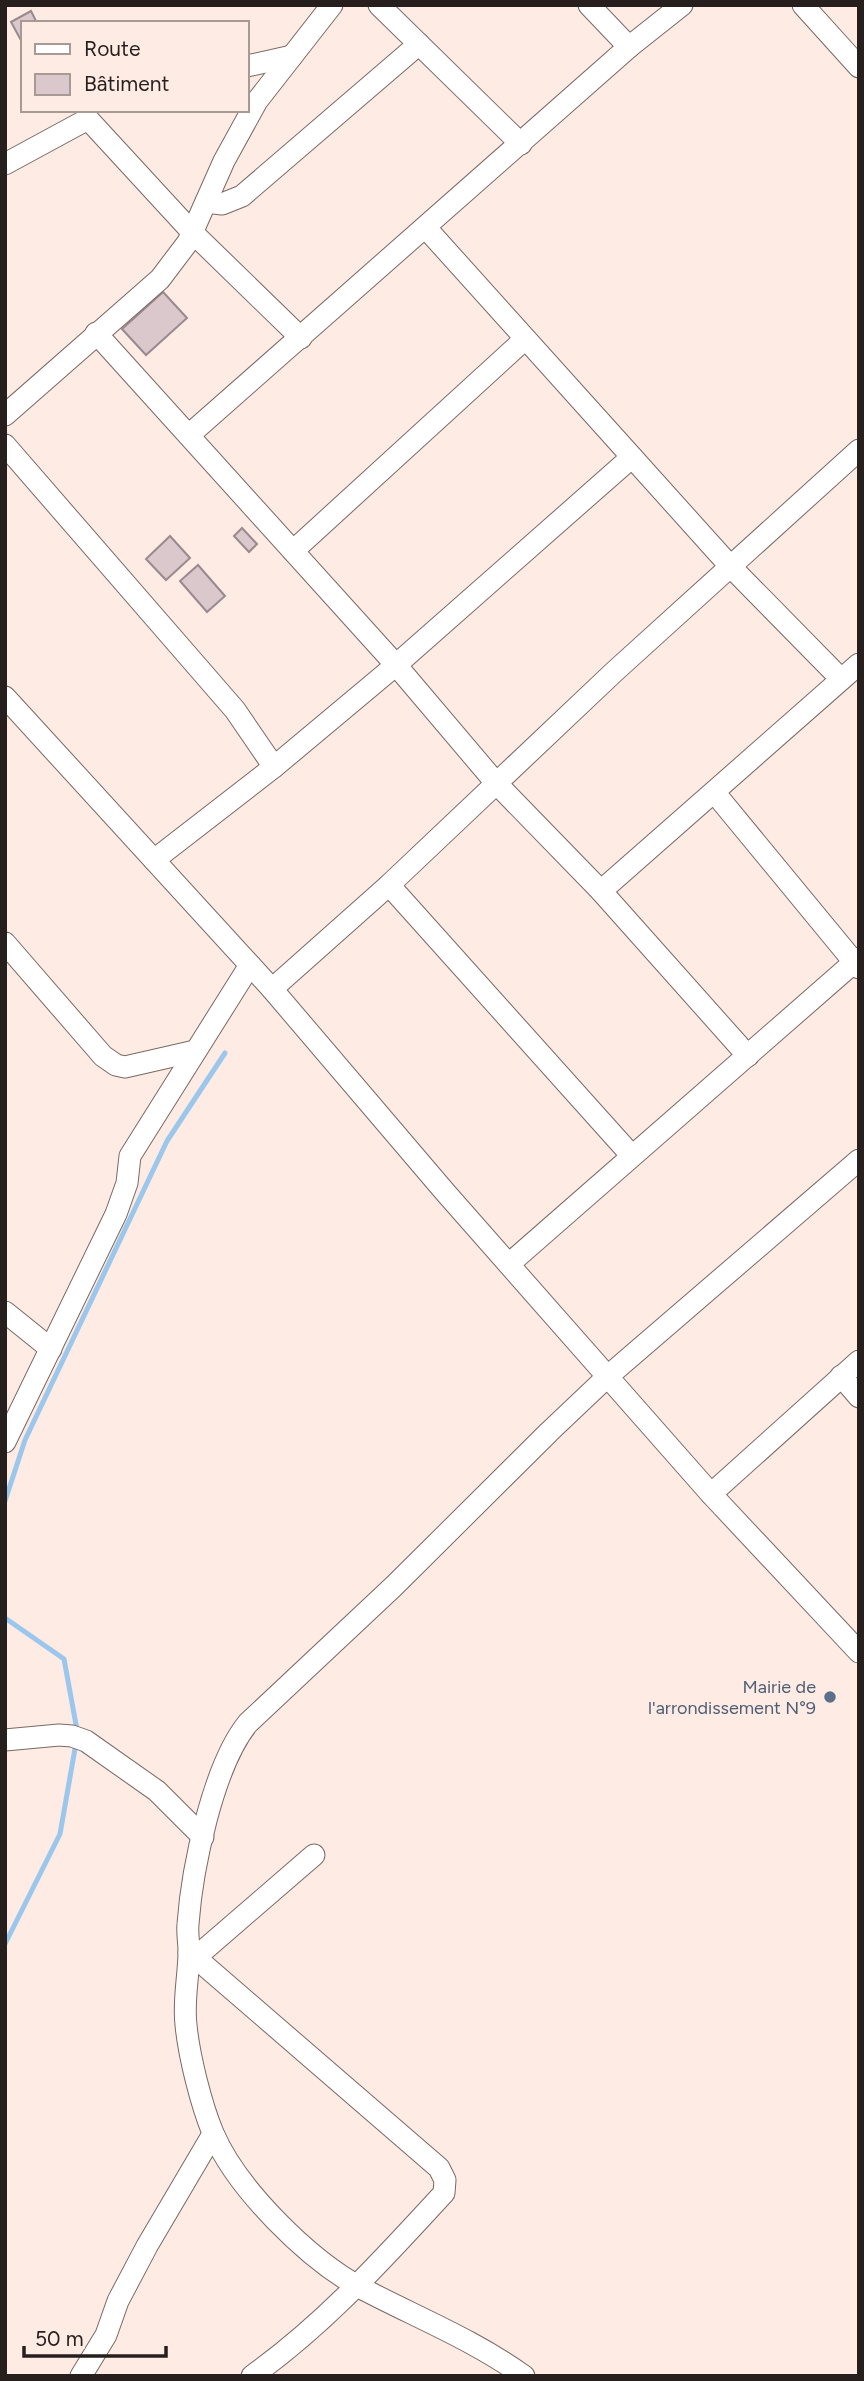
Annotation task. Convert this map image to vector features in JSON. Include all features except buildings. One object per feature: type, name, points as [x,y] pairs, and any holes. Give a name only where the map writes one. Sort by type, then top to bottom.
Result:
[{"type":"street","points":[[5,415],[160,279],[184,248],[224,161],[257,101],[332,5]]},
{"type":"street","points":[[379,5],[521,144]]},
{"type":"street","points":[[589,5],[629,47]]},
{"type":"street","points":[[189,435],[629,47],[682,5]]},
{"type":"street","points":[[803,5],[851,43],[859,67]]},
{"type":"street","points":[[206,202],[222,204],[242,197],[419,44]]},
{"type":"street","points":[[248,65],[292,56]]},
{"type":"street","points":[[5,164],[97,115],[192,232],[301,338]]},
{"type":"street","points":[[426,228],[730,566],[841,679]]},
{"type":"street","points":[[96,333],[396,665],[496,783],[601,891],[748,1056]]},
{"type":"street","points":[[293,551],[526,339]]},
{"type":"street","points":[[5,445],[235,709],[274,767]]},
{"type":"street","points":[[272,989],[389,885],[730,566],[859,450]]},
{"type":"street","points":[[154,859],[274,767],[396,665],[632,457]]},
{"type":"street","points":[[601,891],[859,664]]},
{"type":"street","points":[[5,697],[272,989],[711,1494],[859,1652]]},
{"type":"street","points":[[509,1264],[857,963],[714,792]]},
{"type":"street","points":[[389,885],[632,1156]]},
{"type":"street","points":[[5,943],[103,1056],[116,1065],[134,1067],[195,1051]]},
{"type":"street","points":[[5,1442],[116,1214],[127,1183],[130,1156],[250,965]]},
{"type":"street","points":[[524,2376],[495,2367],[358,2286],[318,2258],[257,2200],[213,2134],[186,2025],[192,1954],[188,1927],[203,1838],[223,1767],[233,1742],[248,1723],[394,1586],[607,1377],[858,1162]]},
{"type":"street","points":[[5,1312],[51,1349]]},
{"type":"street","points":[[711,1494],[859,1361]]},
{"type":"street","points":[[841,1376],[859,1397]]},
{"type":"street","points":[[5,1740],[59,1735],[86,1741],[157,1791],[203,1838]]},
{"type":"street","points":[[192,1954],[314,1854]]},
{"type":"street","points":[[192,1954],[443,2174],[444,2193],[358,2286],[252,2376]]},
{"type":"street","points":[[81,2376],[106,2335],[118,2301],[146,2246],[213,2134]]},
{"type":"waterway","points":[[5,1501],[25,1440],[167,1141],[225,1053]]},
{"type":"waterway","points":[[5,1618],[64,1659],[77,1730]]},
{"type":"waterway","points":[[5,1944],[60,1834],[76,1743]]},
{"type":"place","name":"Mairie de l'arrondissement N°9","points":[[830,1697]]}]
